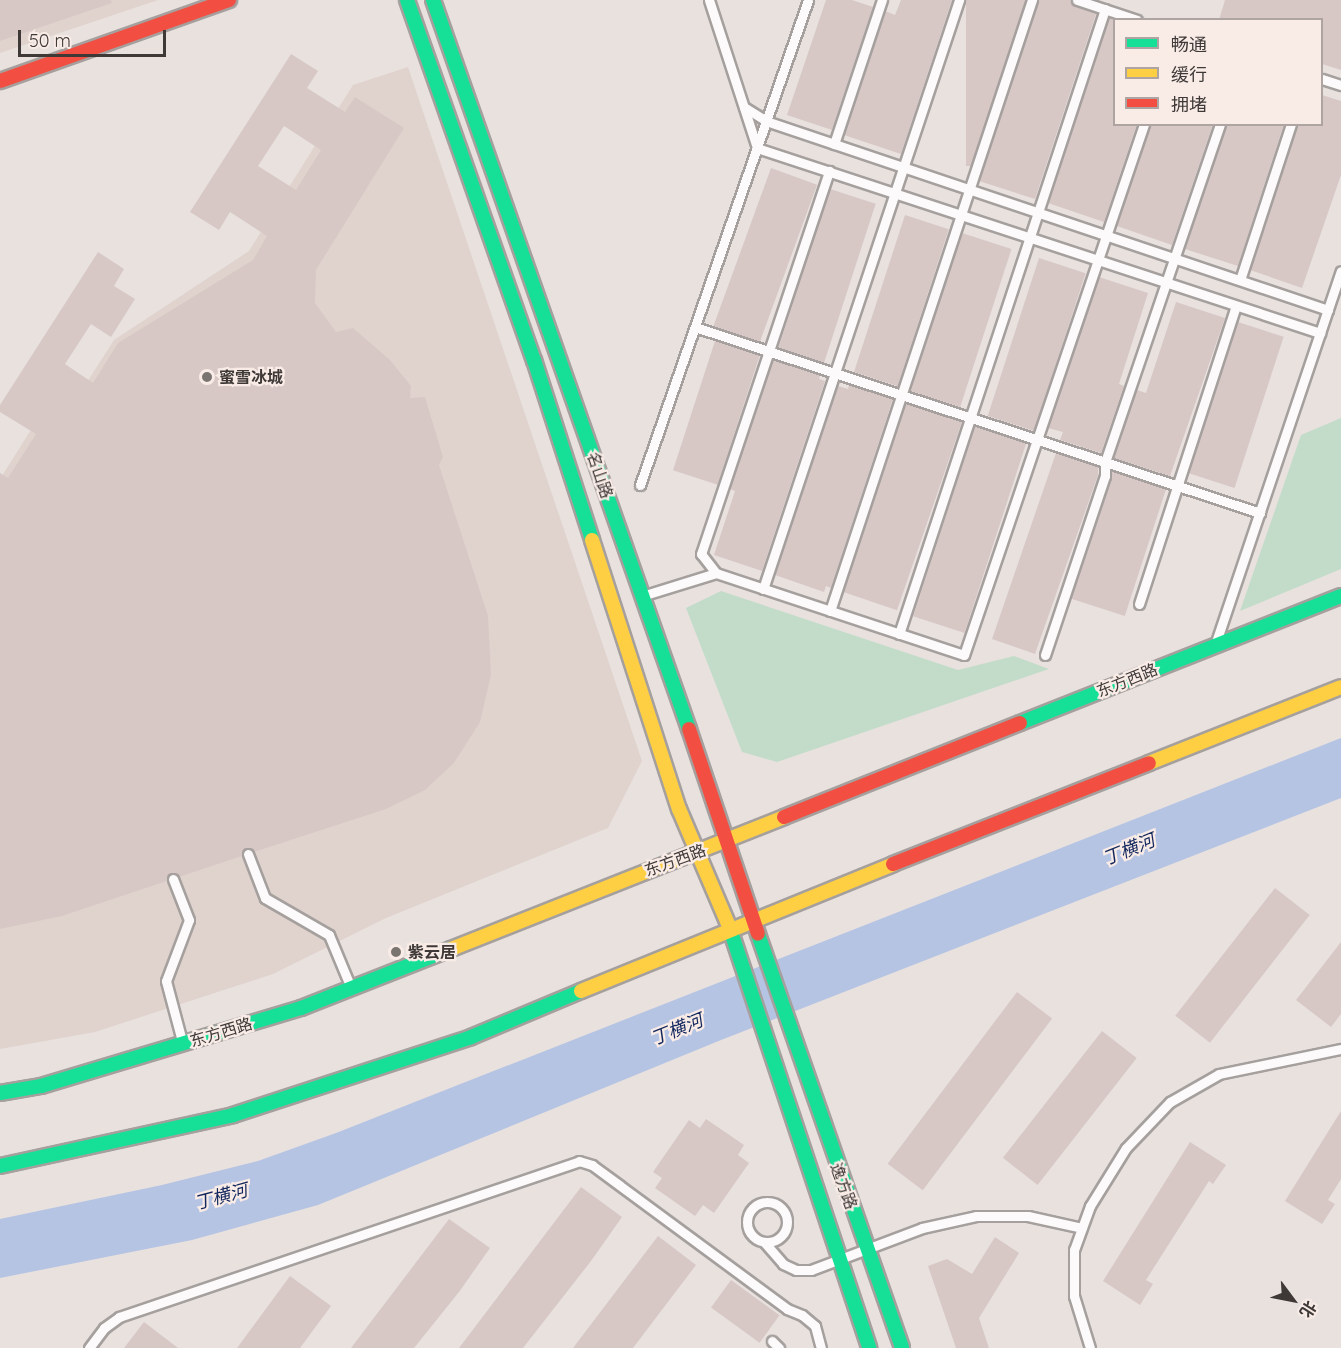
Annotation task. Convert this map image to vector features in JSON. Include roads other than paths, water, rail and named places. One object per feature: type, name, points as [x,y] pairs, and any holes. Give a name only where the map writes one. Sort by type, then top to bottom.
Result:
[{"type":"street","points":[[0,81],[227,0]]},
{"type":"street","name":"名山路","points":[[407,0],[534,360],[679,809],[730,929]]},
{"type":"street","name":"名山路","points":[[433,0],[643,596],[727,841],[762,952]]},
{"type":"street","name":"东方西路","points":[[0,1094],[41,1086],[301,1008],[1341,596]]},
{"type":"street","points":[[0,1166],[244,1111],[471,1037],[730,929],[1341,687]]},
{"type":"street","name":"逸方路","points":[[730,929],[869,1348]]},
{"type":"street","name":"逸方路","points":[[762,952],[902,1348]]},
{"type":"lane","points":[[709,0],[757,147]]},
{"type":"lane","points":[[640,486],[808,0]]},
{"type":"lane","points":[[834,144],[882,0]]},
{"type":"lane","points":[[763,589],[959,0]]},
{"type":"lane","points":[[830,611],[1032,0]]},
{"type":"lane","points":[[1077,0],[1131,18]]},
{"type":"lane","points":[[899,634],[1105,9]]},
{"type":"lane","points":[[1323,79],[1341,85]]},
{"type":"lane","points":[[744,107],[766,121],[1328,310]]},
{"type":"lane","points":[[829,171],[700,554],[716,573],[964,655],[1143,126]]},
{"type":"lane","points":[[1045,655],[1105,476],[1105,462],[1219,126]]},
{"type":"lane","points":[[1240,280],[1290,126]]},
{"type":"lane","points":[[757,147],[1320,333]]},
{"type":"lane","points":[[1215,645],[1341,271]]},
{"type":"lane","points":[[1139,604],[1236,306]]},
{"type":"lane","points":[[695,327],[1260,513]]},
{"type":"lane","points":[[643,596],[716,573]]},
{"type":"lane","points":[[248,854],[265,898],[329,935],[352,988]]},
{"type":"lane","points":[[173,879],[189,920],[166,981],[183,1044]]},
{"type":"lane","points":[[1090,1348],[1074,1296],[1074,1250],[1090,1206],[1126,1149],[1170,1102],[1219,1074],[1341,1049]]},
{"type":"lane","points":[[89,1348],[105,1328],[119,1317],[579,1161],[592,1165],[787,1309],[802,1315],[815,1326],[821,1348]]},
{"type":"lane","points":[[765,1243],[778,1239],[786,1228],[783,1210],[772,1203],[760,1203],[747,1217],[752,1237],[765,1243],[783,1264],[796,1270],[840,1260],[922,1228],[976,1216],[1028,1216],[1082,1228]]},
{"type":"water","name":"丁横河","points":[[1341,738],[1341,798],[721,1040],[318,1205],[192,1240],[0,1278],[0,1219],[162,1185],[258,1161],[336,1133]]},
{"type":"place","name":"蜜雪冰城","points":[[207,377]]},
{"type":"place","name":"紫云居","points":[[396,952]]}]
